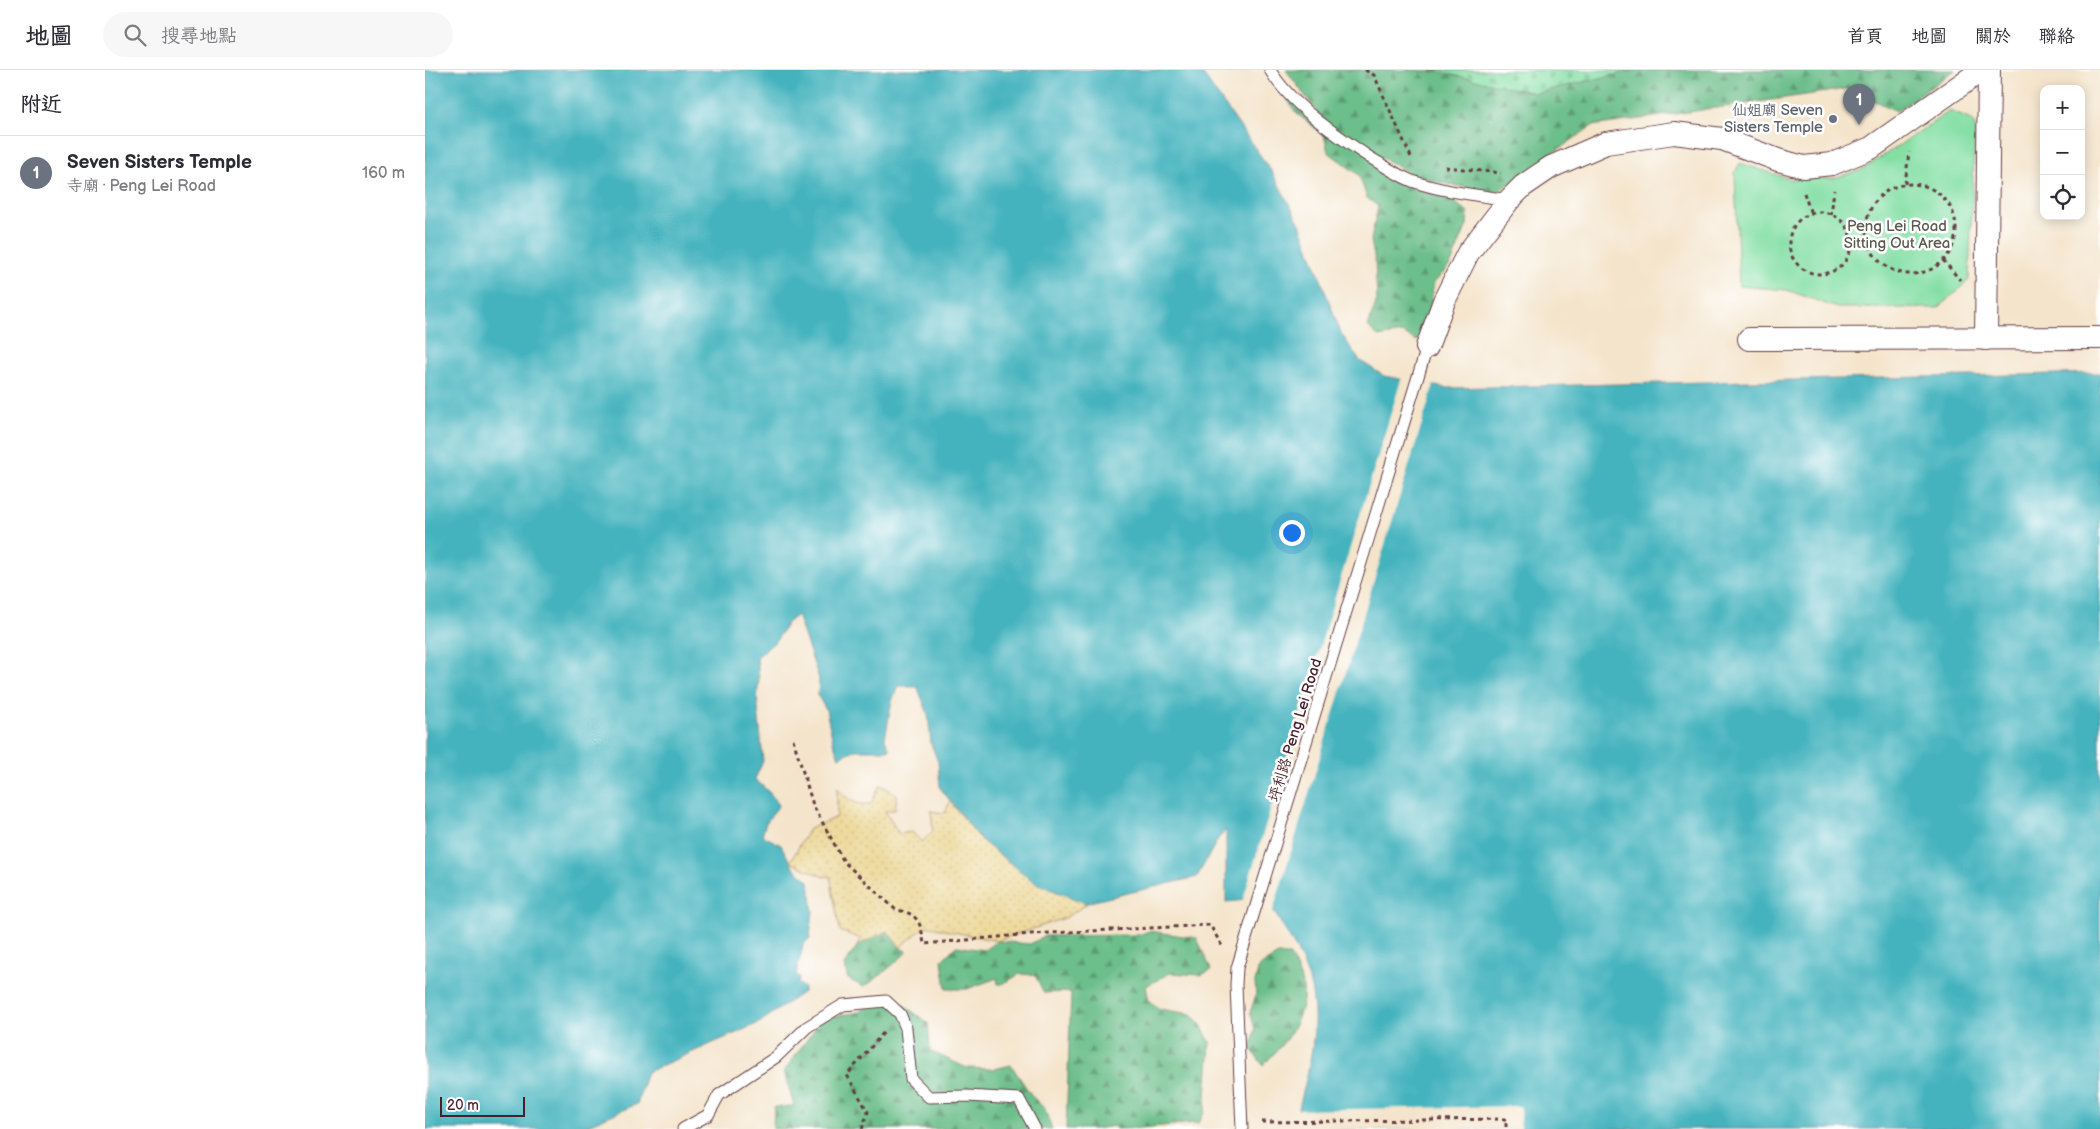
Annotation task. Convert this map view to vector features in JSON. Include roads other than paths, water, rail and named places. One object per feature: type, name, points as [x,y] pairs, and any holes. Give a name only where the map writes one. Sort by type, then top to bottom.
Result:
[{"type":"street","points":[[1427,347],[1445,301],[1469,253],[1509,200],[1536,176],[1551,167],[1606,143],[1674,133],[1721,139],[1778,160],[1804,167],[1832,164],[1871,148],[1982,70]]},
{"type":"street","points":[[1986,339],[1989,70]]},
{"type":"street","points":[[1749,339],[2100,338]]},
{"type":"lane","points":[[1270,70],[1276,81],[1327,130],[1383,165],[1411,180],[1449,191],[1509,200]]},
{"type":"lane","name":"坪利路 Peng Lei Road","points":[[1242,1126],[1236,984],[1237,968],[1243,954],[1427,347]]},
{"type":"lane","points":[[683,1129],[708,1115],[719,1095],[776,1056],[807,1027],[843,1005],[886,1001],[900,1014],[906,1028],[911,1078],[929,1097],[967,1096],[1019,1099],[1035,1129]]},
{"type":"water","points":[[425,70],[1200,70],[1272,172],[1300,224],[1341,333],[1359,360],[1384,376],[1446,388],[2100,373],[2100,1129],[1294,1129],[1312,1049],[1314,1008],[1311,988],[1305,968],[1292,941],[1266,898],[1226,902],[1226,830],[1218,839],[1197,877],[1085,903],[1037,884],[982,841],[940,788],[938,762],[931,744],[928,714],[917,686],[898,686],[892,701],[885,739],[890,750],[855,750],[839,757],[833,742],[826,710],[818,696],[819,679],[797,615],[787,623],[776,641],[757,657],[759,679],[757,697],[763,761],[755,779],[770,793],[779,805],[766,823],[762,835],[781,845],[793,867],[809,881],[813,911],[810,938],[803,945],[796,975],[800,977],[798,983],[804,988],[803,992],[759,1023],[647,1072],[637,1104],[579,1129],[425,1129]]},
{"type":"place","name":"仙姐廟 Seven Sisters Temple","points":[[1833,119]]},
{"type":"place","name":"Seven Sisters Temple","points":[[1859,125]]},
{"type":"park label","name":"Peng Lei Road Sitting Out Area","points":[[1897,234]]}]
